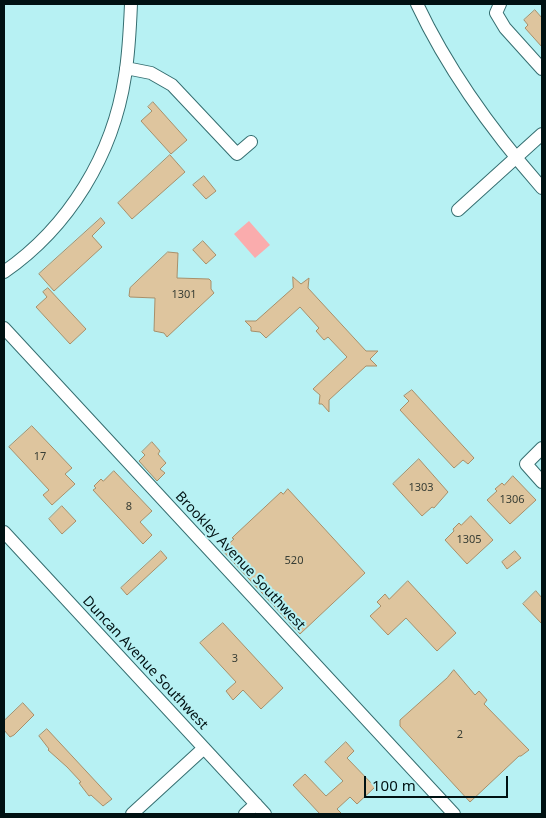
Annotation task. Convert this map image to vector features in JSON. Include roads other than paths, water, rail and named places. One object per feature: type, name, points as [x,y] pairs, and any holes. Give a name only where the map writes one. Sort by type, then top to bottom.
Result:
[{"type":"street","points":[[4,272],[39,243],[61,219],[84,188],[103,152],[122,96],[131,4]]},
{"type":"street","points":[[417,4],[466,93],[516,158],[542,188]]},
{"type":"street","points":[[500,4],[496,13],[505,28],[542,70]]},
{"type":"street","points":[[126,68],[156,75],[172,85],[237,154],[251,142]]},
{"type":"street","points":[[458,210],[542,134]]},
{"type":"street","name":"Brookley Avenue Southwest","points":[[4,328],[454,814]]},
{"type":"street","points":[[542,448],[526,464],[542,482]]},
{"type":"street","name":"Duncan Avenue Southwest","points":[[4,532],[265,814]]},
{"type":"street","points":[[132,814],[204,748]]},
{"type":"street","points":[[245,814],[256,804]]}]
